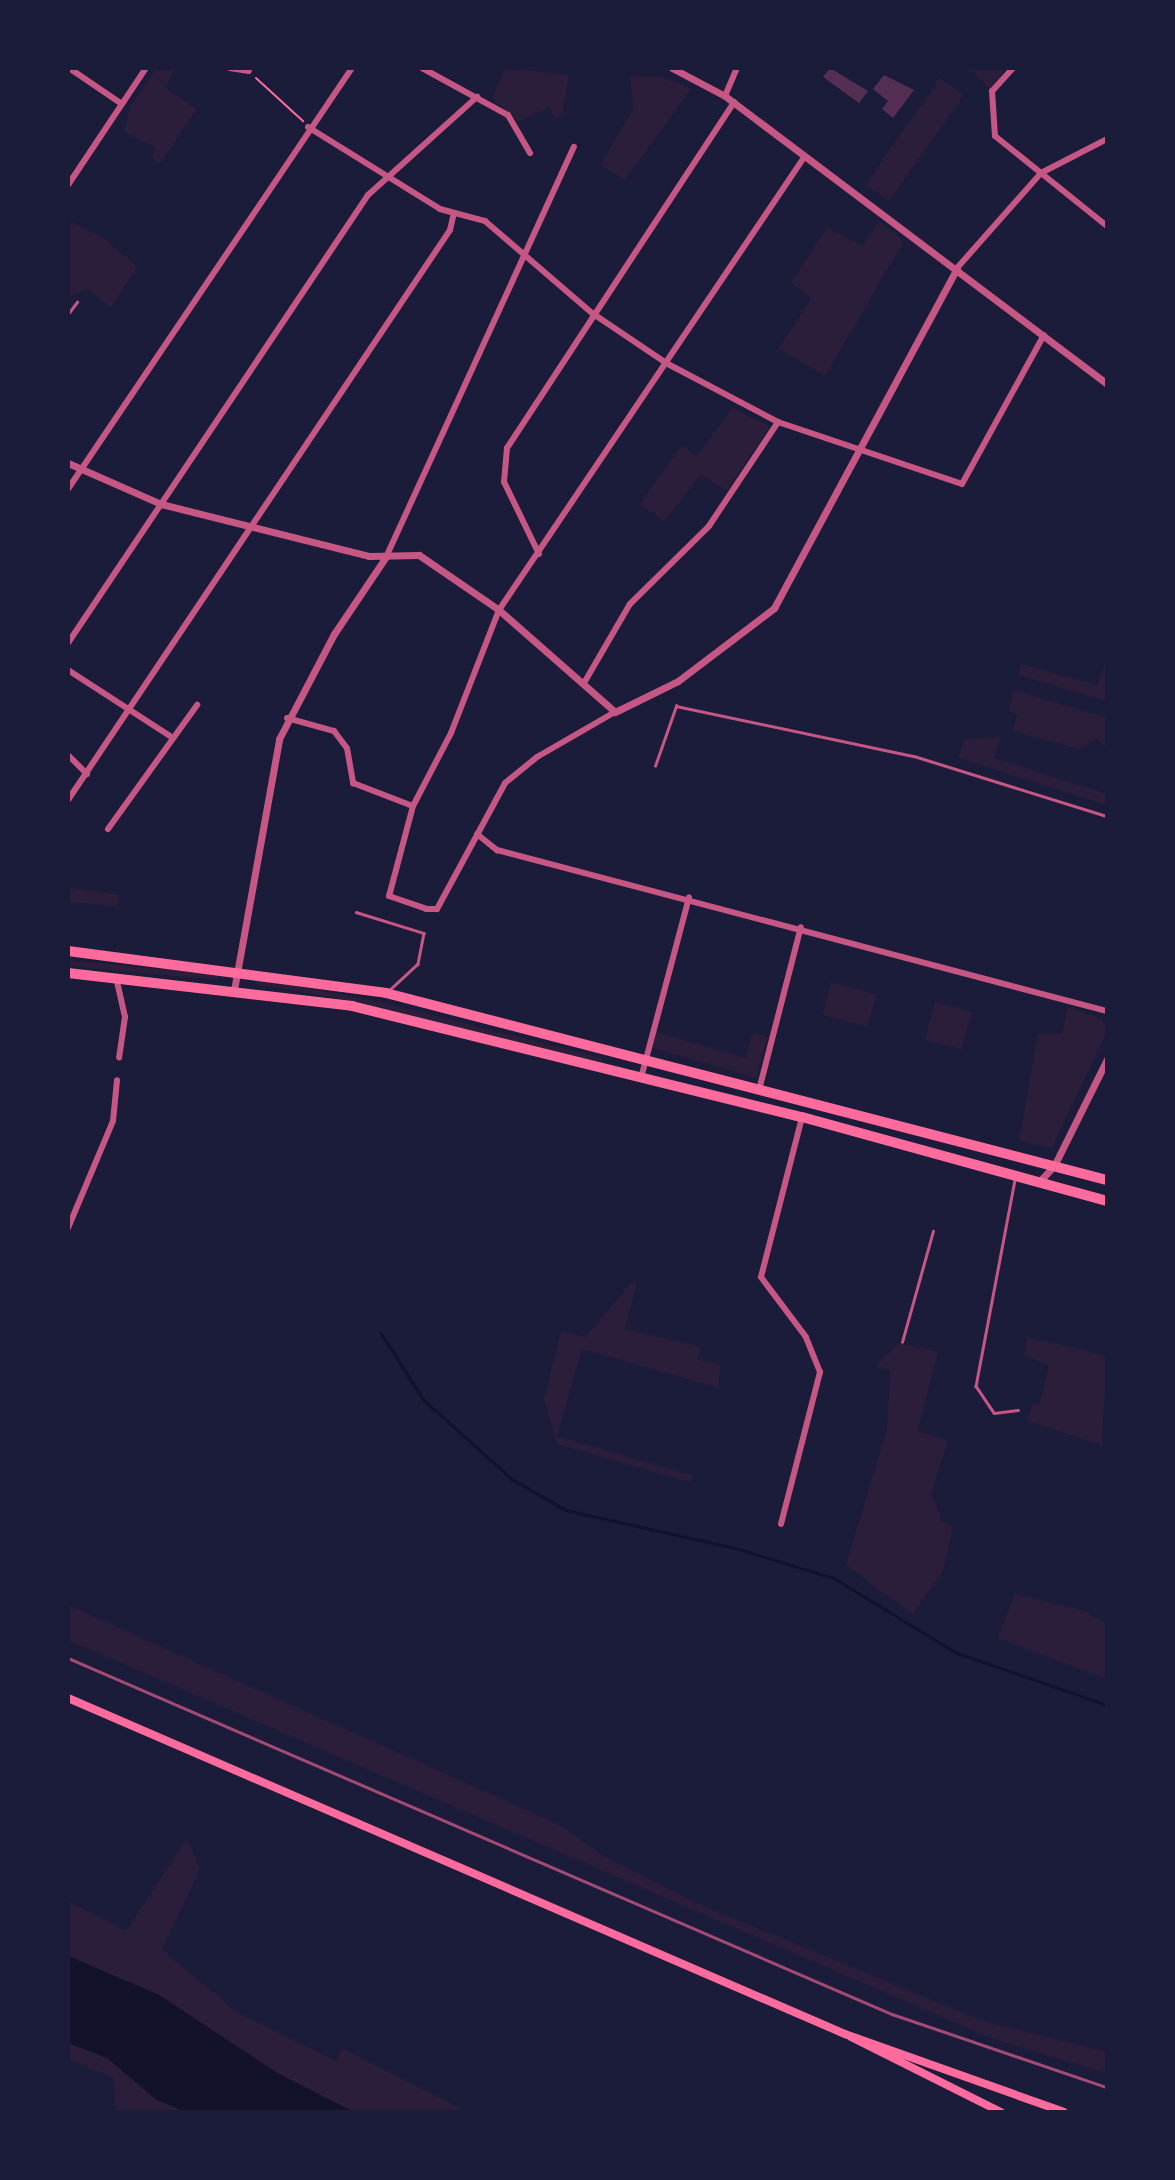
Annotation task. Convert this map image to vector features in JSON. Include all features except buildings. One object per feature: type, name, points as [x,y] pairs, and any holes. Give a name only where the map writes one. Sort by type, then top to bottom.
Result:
[{"type":"main road","points":[[68,951],[237,970],[386,993],[1107,1180]]},
{"type":"main road","points":[[68,973],[234,990],[352,1006],[802,1117],[1107,1201]]},
{"type":"main road","points":[[68,1698],[845,2034],[1001,2112]]},
{"type":"main road","points":[[845,2034],[1064,2112]]},
{"type":"street","points":[[69,68],[122,104]]},
{"type":"street","points":[[68,185],[72,173],[146,68]]},
{"type":"street","points":[[230,68],[249,71]]},
{"type":"street","points":[[68,489],[309,127],[352,68]]},
{"type":"street","points":[[422,68],[508,115],[530,153]]},
{"type":"street","points":[[672,68],[734,102],[1107,384]]},
{"type":"street","points":[[725,96],[737,68]]},
{"type":"street","points":[[1013,68],[992,91],[989,120],[995,136],[1107,226]]},
{"type":"street","points":[[68,643],[386,177],[477,97]]},
{"type":"street","points":[[539,554],[504,482],[507,448],[592,313],[734,102]]},
{"type":"street","points":[[309,127],[386,177],[454,213],[485,220],[525,259],[592,313],[666,363],[778,422],[962,484],[1044,335]]},
{"type":"street","points":[[805,156],[499,610],[451,733],[412,806],[389,896],[437,908],[477,834],[519,769],[615,712],[678,681],[774,608],[957,268],[1041,173],[1107,139]]},
{"type":"street","points":[[234,990],[287,718],[387,555],[525,259],[574,146]]},
{"type":"street","points":[[68,800],[130,710],[250,524],[450,229],[454,213]]},
{"type":"street","points":[[584,682],[630,604],[709,526],[778,422]]},
{"type":"street","points":[[68,463],[161,504],[387,555],[419,555],[499,610],[615,712]]},
{"type":"street","points":[[68,670],[170,736]]},
{"type":"street","points":[[108,830],[170,736],[197,705]]},
{"type":"street","points":[[287,718],[334,731],[348,748],[353,783],[412,806]]},
{"type":"street","points":[[68,755],[87,774]]},
{"type":"street","points":[[477,834],[497,850],[689,897],[1107,1012]]},
{"type":"street","points":[[641,1079],[689,897]]},
{"type":"street","points":[[759,1090],[800,927]]},
{"type":"street","points":[[116,977],[125,1017],[119,1058]]},
{"type":"street","points":[[1038,1183],[1054,1166],[1107,1059]]},
{"type":"street","points":[[68,1228],[113,1121],[117,1080]]},
{"type":"street","points":[[781,1524],[820,1372],[806,1337],[761,1277],[802,1117]]},
{"type":"street","points":[[1053,1187],[1054,1166]]},
{"type":"lane","points":[[68,314],[77,302]]},
{"type":"lane","points":[[655,765],[676,706],[914,756],[1107,817]]},
{"type":"lane","points":[[356,912],[424,933],[418,964],[386,993]]},
{"type":"lane","points":[[1016,1177],[975,1386],[994,1413],[1018,1410]]},
{"type":"lane","points":[[902,1342],[933,1231]]},
{"type":"path","points":[[249,71],[309,127]]},
{"type":"shaded area","points":[[156,68],[176,68],[165,88],[197,109],[160,164],[152,158],[155,148],[124,132],[129,109]]},
{"type":"shaded area","points":[[506,68],[569,75],[562,116],[555,119],[549,107],[519,121],[492,98]]},
{"type":"shaded area","points":[[968,68],[1003,68],[1003,72],[992,91]]},
{"type":"shaded area","points":[[630,76],[662,77],[691,89],[625,180],[600,165],[633,109]]},
{"type":"shaded area","points":[[940,78],[964,95],[889,201],[865,184]]},
{"type":"shaded area","points":[[68,220],[106,240],[137,267],[111,308],[88,289],[68,297]]},
{"type":"shaded area","points":[[879,221],[904,241],[825,376],[779,349],[811,298],[791,283],[827,228],[863,246]]},
{"type":"shaded area","points":[[732,408],[770,426],[727,491],[701,475],[664,521],[640,504],[681,446],[697,456]]},
{"type":"shaded area","points":[[1105,663],[1107,701],[1018,675],[1021,664],[1097,685]]},
{"type":"shaded area","points":[[1014,690],[1107,718],[1107,749],[1098,739],[1078,749],[1013,731],[1017,714],[1008,711]]},
{"type":"shaded area","points":[[1001,737],[994,758],[1107,794],[1107,805],[958,758],[964,740]]},
{"type":"shaded area","points":[[68,887],[120,895],[118,906],[68,902]]},
{"type":"shaded area","points":[[68,960],[218,975],[218,980],[68,966]]},
{"type":"shaded area","points":[[256,978],[385,1003],[602,1058],[600,1065],[363,1003],[256,984]]},
{"type":"shaded area","points":[[831,982],[876,994],[868,1027],[822,1015]]},
{"type":"shaded area","points":[[935,1002],[972,1012],[962,1050],[925,1040]]},
{"type":"shaded area","points":[[1068,1007],[1102,1019],[1107,1031],[1052,1148],[1019,1141],[1038,1034],[1062,1034]]},
{"type":"shaded area","points":[[656,1032],[745,1058],[753,1032],[768,1037],[756,1078],[653,1048]]},
{"type":"shaded area","points":[[633,1281],[637,1283],[625,1329],[701,1347],[697,1360],[720,1364],[719,1388],[582,1349],[557,1436],[694,1476],[689,1482],[557,1444],[544,1399],[561,1331],[585,1337]]},
{"type":"shaded area","points":[[1027,1337],[1107,1356],[1102,1445],[1027,1421],[1033,1403],[1039,1405],[1049,1365],[1024,1356]]},
{"type":"shaded area","points":[[899,1343],[938,1352],[918,1431],[948,1441],[931,1494],[943,1522],[953,1527],[943,1571],[913,1614],[846,1565],[887,1429],[890,1370],[875,1366]]},
{"type":"shaded area","points":[[1015,1594],[1085,1611],[1107,1624],[1107,1679],[997,1638]]},
{"type":"shaded area","points":[[68,1605],[564,1827],[603,1856],[694,1902],[980,2020],[1107,2052],[1107,2073],[993,2039],[68,1640]]},
{"type":"shaded area","points":[[187,1838],[200,1869],[162,1950],[237,2012],[336,2061],[342,2048],[468,2112],[354,2112],[277,2073],[159,1995],[68,1956],[68,1901],[126,1931]]},
{"type":"shaded area","points":[[68,1956],[159,1995],[277,2073],[354,2112],[186,2112],[157,2100],[107,2058],[68,2043]]},
{"type":"shaded area","points":[[68,2043],[107,2058],[157,2100],[186,2112],[116,2112],[113,2078],[68,2059]]},
{"type":"waterway","points":[[381,1333],[424,1400],[512,1479],[566,1510],[739,1549],[834,1578],[955,1652],[1107,1705]]},
{"type":"railway","points":[[68,1658],[892,2014],[1107,2087]]}]
